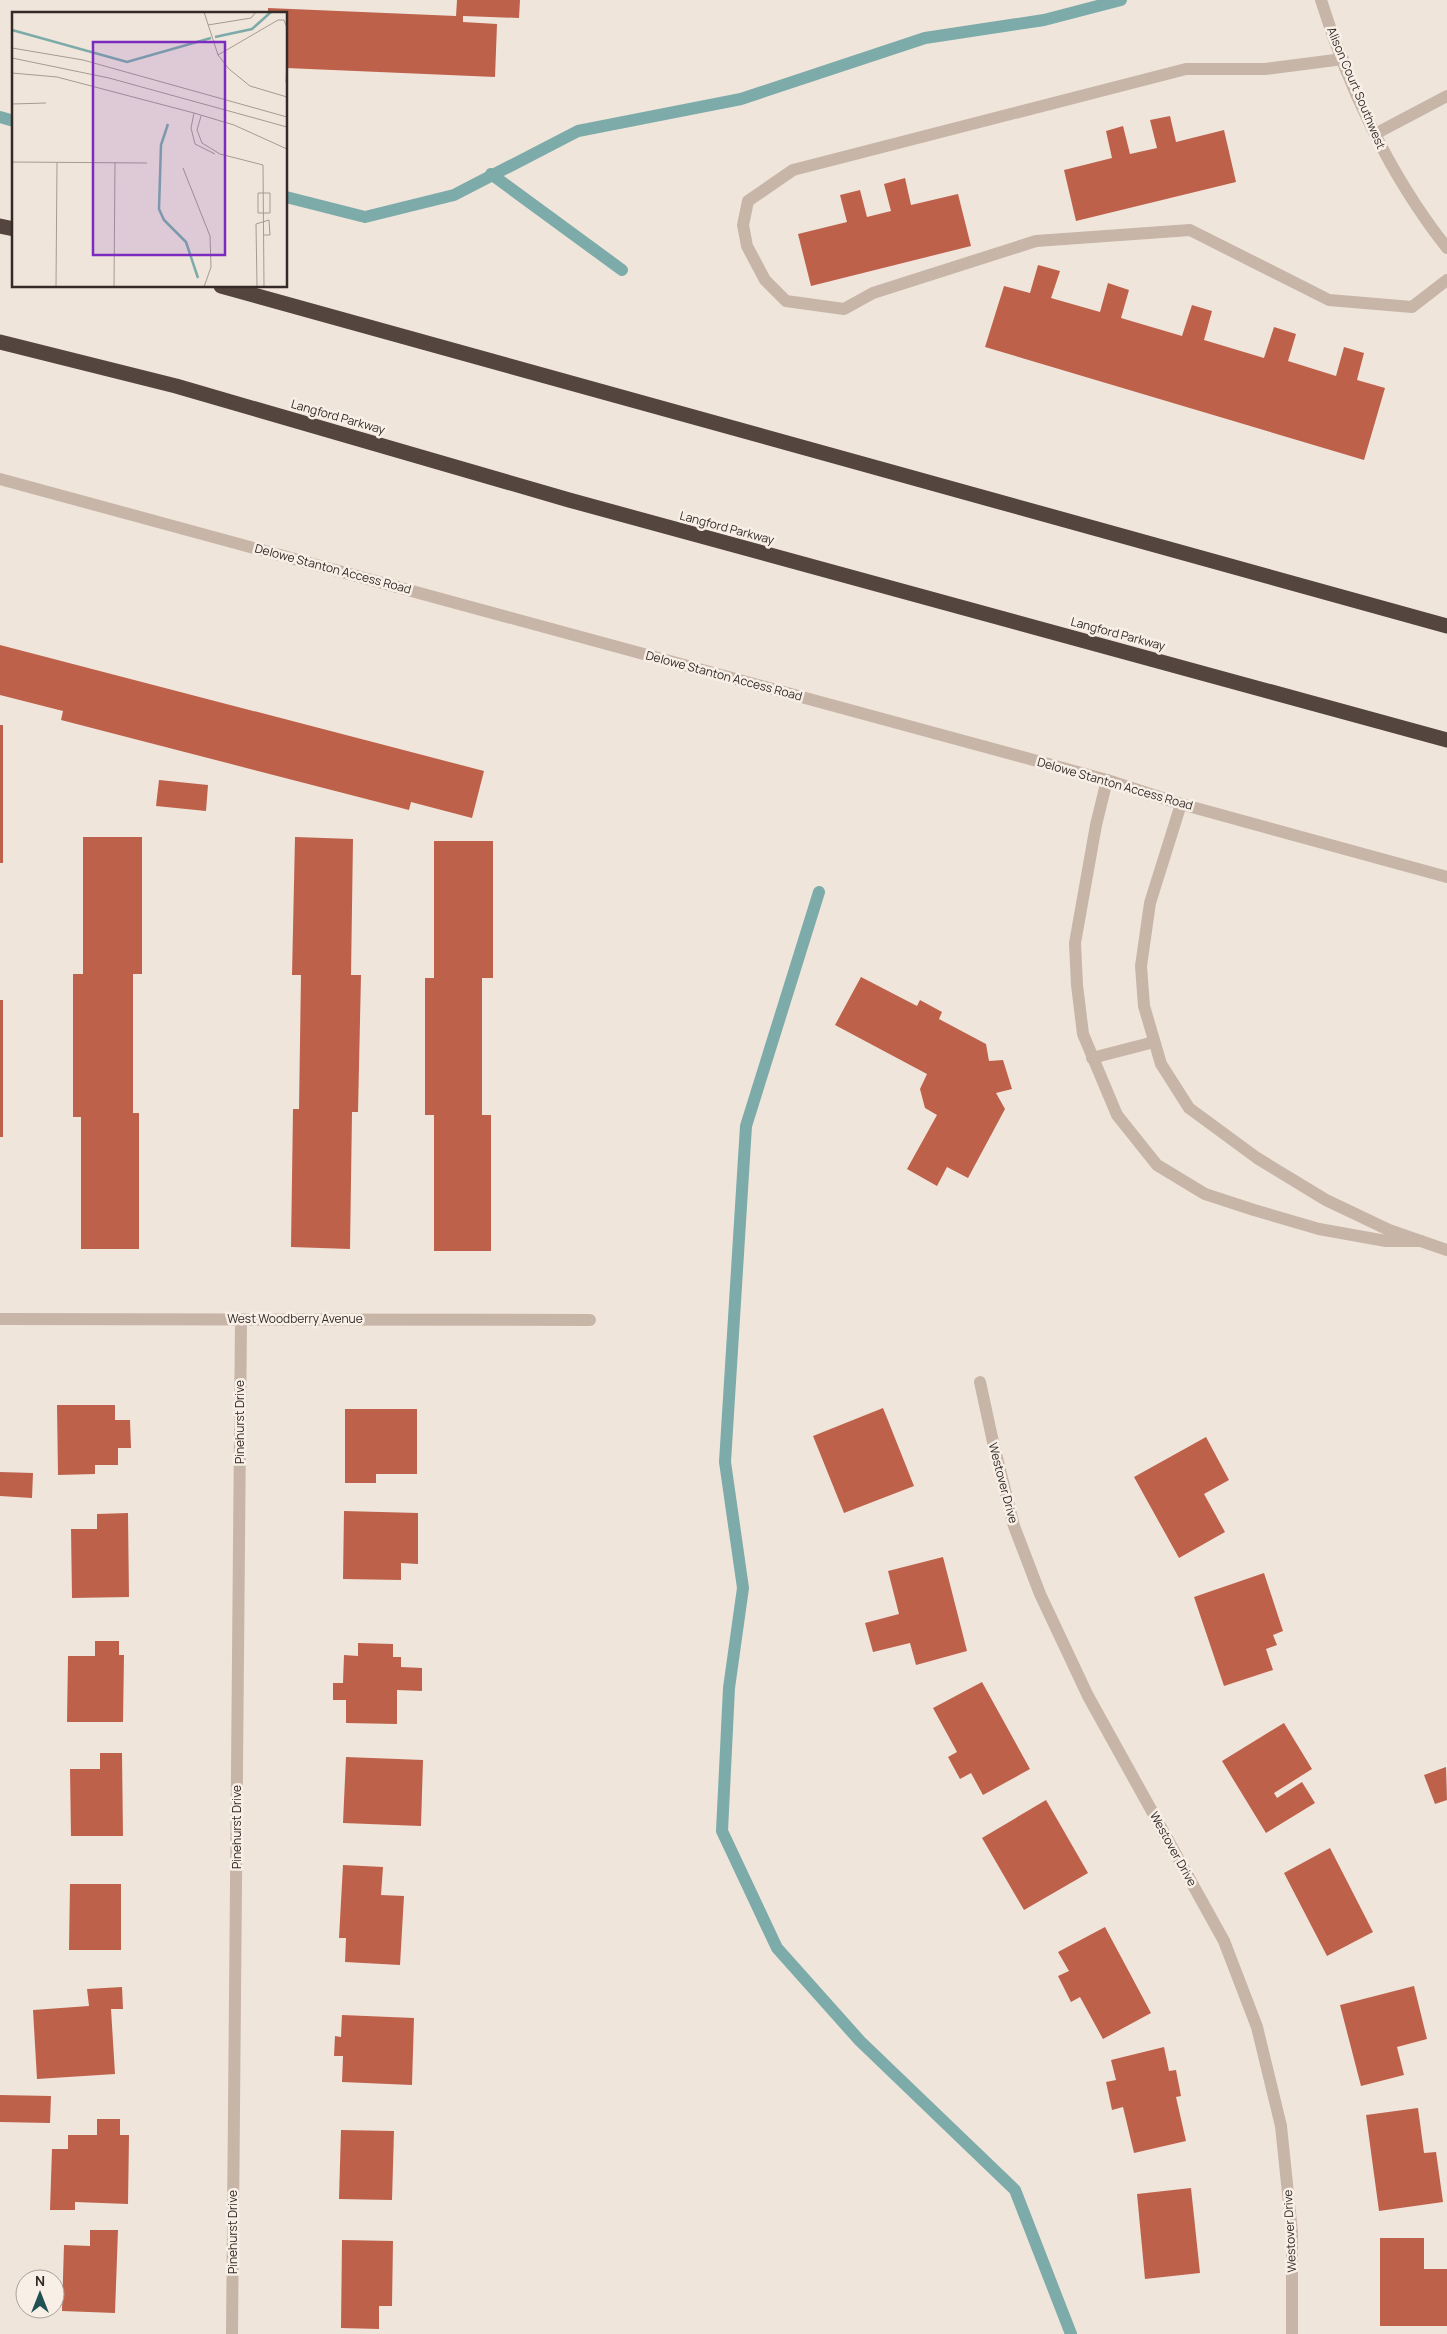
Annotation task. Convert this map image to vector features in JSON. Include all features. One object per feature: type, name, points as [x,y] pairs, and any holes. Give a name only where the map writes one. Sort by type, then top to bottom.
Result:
[{"type":"highway","points":[[228,288],[1447,626]]},
{"type":"highway","name":"Langford Parkway","points":[[0,342],[176,386],[569,500],[1447,740]]},
{"type":"street","name":"Alison Court Southwest","points":[[1321,0],[1381,148],[1429,225],[1447,248]]},
{"type":"street","points":[[1343,58],[1265,69],[1186,69],[793,170],[748,201],[743,225],[747,246],[765,280],[786,301],[844,308],[873,293],[1036,241],[1190,230],[1329,300],[1412,307],[1447,280]]},
{"type":"street","points":[[1374,134],[1447,96]]},
{"type":"street","name":"Delowe Stanton Access Road","points":[[0,479],[1107,780],[1181,804],[1447,877]]},
{"type":"street","points":[[1107,780],[1096,825],[1075,943],[1077,985],[1083,1034],[1117,1115],[1157,1165],[1205,1194],[1318,1229],[1386,1241],[1421,1241]]},
{"type":"street","points":[[1181,804],[1150,903],[1141,966],[1144,1006],[1161,1064],[1189,1108],[1246,1151],[1326,1200],[1389,1230],[1447,1250]]},
{"type":"street","points":[[1092,1058],[1154,1042]]},
{"type":"street","name":"West Woodberry Avenue","points":[[0,1319],[590,1320]]},
{"type":"street","name":"Pinehurst Drive","points":[[232,2334],[241,1319]]},
{"type":"street","name":"Westover Drive","points":[[980,1382],[992,1442],[1014,1526],[1040,1594],[1088,1696],[1224,1941],[1258,2027],[1281,2126],[1292,2232],[1292,2334]]},
{"type":"building","points":[[457,0],[520,0],[519,18],[463,16],[463,22],[497,24],[495,77],[288,68],[288,12],[268,12],[268,8],[456,16]]},
{"type":"building","points":[[1170,116],[1176,142],[1224,130],[1236,182],[1076,221],[1064,170],[1112,158],[1106,131],[1123,126],[1130,154],[1157,148],[1150,120]]},
{"type":"building","points":[[905,178],[911,205],[958,194],[971,246],[811,286],[798,234],[847,222],[840,195],[860,190],[867,217],[891,211],[884,184]]},
{"type":"building","points":[[1038,265],[1060,271],[1051,298],[1100,312],[1108,283],[1129,290],[1121,318],[1182,336],[1192,305],[1212,311],[1204,340],[1264,358],[1274,327],[1296,334],[1288,361],[1336,376],[1344,347],[1364,353],[1357,380],[1385,388],[1364,460],[985,347],[1004,286],[1030,293]]},
{"type":"building","points":[[0,645],[484,771],[472,818],[411,802],[409,810],[61,720],[63,711],[0,695]]},
{"type":"building","points":[[0,725],[3,725],[3,863],[0,863]]},
{"type":"building","points":[[159,780],[208,785],[206,811],[156,806]]},
{"type":"building","points":[[83,837],[142,837],[142,974],[133,974],[133,1113],[139,1113],[139,1249],[81,1249],[81,1117],[73,1117],[73,974],[83,974]]},
{"type":"building","points":[[295,837],[353,839],[351,975],[361,975],[358,1112],[352,1112],[350,1249],[291,1247],[293,1109],[299,1109],[301,975],[292,975]]},
{"type":"building","points":[[434,841],[493,841],[493,978],[482,978],[482,1115],[491,1115],[491,1251],[434,1251],[434,1115],[425,1115],[425,978],[434,978]]},
{"type":"building","points":[[861,977],[917,1006],[920,1000],[942,1012],[939,1019],[986,1044],[989,1061],[1003,1060],[1012,1089],[996,1093],[1005,1109],[968,1178],[947,1167],[937,1186],[907,1169],[937,1115],[925,1108],[920,1089],[927,1074],[835,1025]]},
{"type":"building","points":[[0,1000],[3,1000],[3,1137],[0,1137]]},
{"type":"building","points":[[57,1405],[115,1405],[115,1420],[130,1420],[131,1448],[118,1448],[118,1465],[95,1465],[95,1474],[58,1475]]},
{"type":"building","points":[[883,1408],[914,1486],[844,1513],[813,1436]]},
{"type":"building","points":[[345,1409],[417,1409],[417,1474],[376,1474],[376,1483],[345,1483]]},
{"type":"building","points":[[1206,1437],[1229,1480],[1204,1494],[1225,1532],[1179,1558],[1134,1477]]},
{"type":"building","points":[[0,1472],[33,1473],[32,1498],[0,1496]]},
{"type":"building","points":[[344,1511],[418,1513],[418,1564],[401,1563],[401,1580],[343,1579]]},
{"type":"building","points":[[128,1513],[129,1597],[72,1598],[71,1529],[97,1529],[97,1514]]},
{"type":"building","points":[[943,1557],[967,1651],[916,1665],[910,1643],[873,1652],[865,1623],[899,1614],[888,1571]]},
{"type":"building","points":[[1264,1573],[1283,1631],[1273,1635],[1277,1645],[1266,1649],[1273,1670],[1224,1686],[1194,1597]]},
{"type":"building","points":[[95,1641],[119,1641],[119,1655],[124,1655],[123,1722],[67,1722],[68,1656],[95,1656]]},
{"type":"building","points":[[358,1643],[393,1644],[393,1657],[401,1657],[401,1667],[422,1668],[422,1691],[397,1690],[397,1724],[346,1723],[346,1700],[333,1700],[333,1683],[343,1683],[344,1655],[358,1656]]},
{"type":"building","points":[[982,1682],[1030,1769],[983,1795],[971,1773],[960,1779],[948,1757],[957,1752],[933,1708]]},
{"type":"building","points":[[1284,1723],[1312,1769],[1274,1793],[1277,1798],[1302,1782],[1315,1803],[1266,1833],[1222,1761]]},
{"type":"building","points":[[100,1753],[122,1753],[123,1836],[71,1836],[70,1769],[100,1769]]},
{"type":"building","points":[[346,1757],[423,1760],[421,1826],[343,1823]]},
{"type":"building","points":[[1446,1767],[1447,1800],[1435,1804],[1424,1775]]},
{"type":"building","points":[[1046,1800],[1088,1873],[1024,1910],[982,1838]]},
{"type":"building","points":[[1330,1848],[1373,1932],[1327,1956],[1284,1873]]},
{"type":"building","points":[[343,1865],[383,1867],[381,1895],[404,1896],[400,1965],[345,1962],[346,1938],[339,1938]]},
{"type":"building","points":[[70,1884],[121,1884],[121,1950],[69,1950]]},
{"type":"building","points":[[1105,1927],[1151,2013],[1103,2039],[1080,1997],[1071,2002],[1058,1976],[1069,1971],[1058,1952]]},
{"type":"building","points":[[1414,1986],[1427,2039],[1397,2047],[1404,2075],[1361,2086],[1340,2005]]},
{"type":"building","points":[[122,1987],[123,2009],[111,2009],[115,2074],[37,2079],[33,2010],[89,2006],[87,1989]]},
{"type":"building","points":[[342,2015],[414,2018],[412,2085],[342,2082],[343,2056],[334,2056],[335,2036],[341,2037]]},
{"type":"building","points":[[1164,2047],[1169,2071],[1176,2070],[1181,2096],[1176,2097],[1186,2141],[1134,2153],[1123,2107],[1112,2110],[1106,2082],[1116,2080],[1111,2060]]},
{"type":"building","points":[[0,2095],[51,2096],[50,2123],[0,2122]]},
{"type":"building","points":[[1418,2108],[1424,2153],[1436,2152],[1443,2202],[1379,2211],[1366,2115]]},
{"type":"building","points":[[97,2119],[120,2119],[120,2135],[129,2135],[128,2204],[75,2202],[75,2210],[50,2210],[52,2149],[68,2149],[68,2135],[97,2135]]},
{"type":"building","points":[[341,2130],[394,2131],[392,2200],[339,2199]]},
{"type":"building","points":[[1191,2188],[1200,2273],[1145,2279],[1137,2194]]},
{"type":"building","points":[[90,2230],[118,2230],[115,2313],[65,2311],[64,2245],[90,2246]]},
{"type":"building","points":[[1380,2238],[1424,2238],[1424,2269],[1447,2269],[1447,2326],[1380,2326]]},
{"type":"building","points":[[342,2240],[393,2241],[392,2306],[379,2306],[379,2329],[341,2328]]},
{"type":"waterway","points":[[288,198],[365,217],[454,195],[578,131],[741,99],[925,38],[1044,20],[1121,0]]},
{"type":"waterway","points":[[0,117],[12,120]]},
{"type":"waterway","points":[[491,174],[622,270]]},
{"type":"waterway","points":[[819,892],[746,1126],[725,1462],[743,1588],[729,1688],[722,1831],[777,1948],[860,2041],[1015,2190],[1071,2334]]}]
